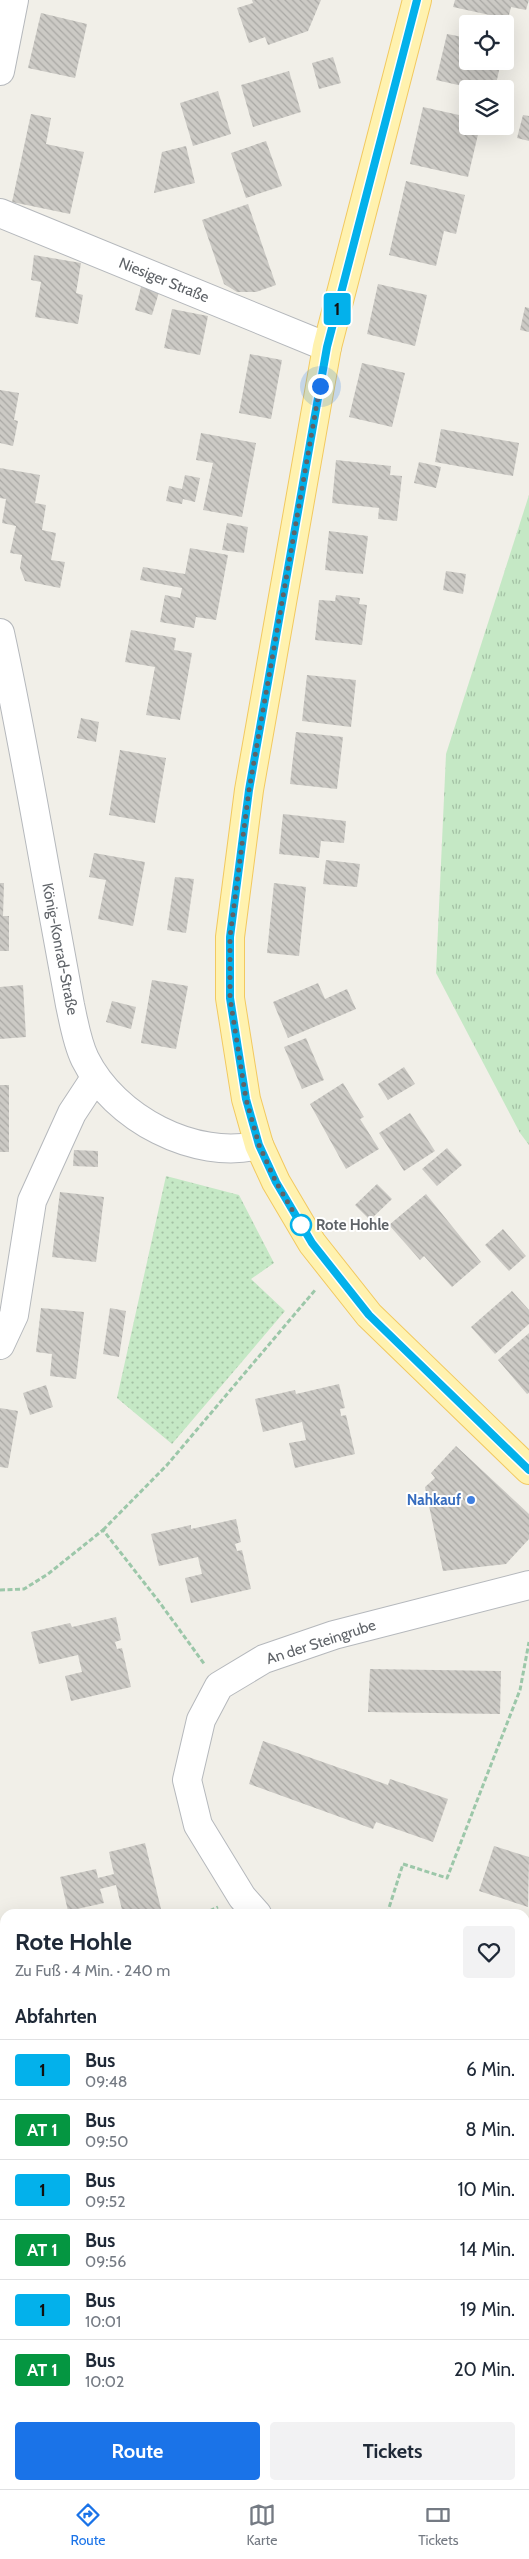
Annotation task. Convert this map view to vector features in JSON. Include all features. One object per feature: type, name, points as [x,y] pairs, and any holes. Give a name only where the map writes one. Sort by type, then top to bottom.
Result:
[{"type":"main road","points":[[417,0],[327,347],[249,790],[230,937],[230,998],[246,1099],[259,1145],[276,1182],[301,1225],[332,1272],[369,1315],[529,1470]]},
{"type":"street","points":[[0,71],[14,0]]},
{"type":"street","name":"Niesiger Straße","points":[[0,213],[327,347]]},
{"type":"street","name":"König-Konrad-Straße","points":[[0,633],[18,712],[74,1022],[84,1058],[95,1078],[112,1097],[137,1116],[176,1138],[214,1149],[240,1149],[259,1145]]},
{"type":"street","points":[[0,1345],[14,1315],[32,1201],[72,1113],[95,1078]]},
{"type":"street","name":"An der Steingrube","points":[[219,1686],[264,1659],[334,1635],[529,1585]]},
{"type":"street","points":[[219,1686],[201,1720],[187,1780],[198,1825],[242,1897],[253,1909]]},
{"type":"path","points":[[0,1590],[24,1589],[48,1574],[103,1530],[167,1464],[332,1272]]},
{"type":"path","points":[[103,1530],[160,1602],[219,1686]]},
{"type":"path","points":[[389,1909],[404,1864],[446,1878],[520,1690],[529,1642]]},
{"type":"green space","points":[[529,495],[529,1145],[520,1133],[436,973],[446,754]]},
{"type":"green space","points":[[166,1176],[239,1195],[274,1263],[251,1279],[285,1311],[172,1444],[117,1398]]},
{"type":"building","points":[[252,0],[321,0],[308,31],[268,45],[265,37],[249,43],[237,8],[253,3]]},
{"type":"building","points":[[455,0],[529,0],[526,10],[511,7],[509,15],[490,15],[453,7]]},
{"type":"building","points":[[41,13],[87,24],[75,78],[28,68]]},
{"type":"building","points":[[447,34],[459,36],[459,70],[499,70],[497,80],[459,80],[459,85],[436,80]]},
{"type":"building","points":[[333,57],[341,83],[319,89],[312,63]]},
{"type":"building","points":[[289,71],[301,112],[253,127],[241,85]]},
{"type":"building","points":[[218,91],[231,134],[193,146],[180,103]]},
{"type":"building","points":[[423,107],[459,115],[459,135],[478,135],[468,177],[410,164]]},
{"type":"building","points":[[31,114],[51,118],[46,144],[84,152],[70,214],[12,202]]},
{"type":"building","points":[[523,115],[529,116],[529,141],[517,138]]},
{"type":"building","points":[[266,141],[282,186],[246,198],[231,153]]},
{"type":"building","points":[[186,146],[195,183],[154,193],[162,152]]},
{"type":"building","points":[[406,181],[465,195],[456,234],[444,231],[436,266],[389,255]]},
{"type":"building","points":[[248,204],[276,285],[256,292],[237,292],[224,284],[202,220]]},
{"type":"building","points":[[34,255],[81,263],[76,293],[83,295],[78,324],[35,317],[41,282],[31,280]]},
{"type":"building","points":[[142,283],[160,289],[152,315],[135,310]]},
{"type":"building","points":[[378,284],[427,295],[415,346],[367,334]]},
{"type":"building","points":[[525,307],[529,308],[529,332],[520,330]]},
{"type":"building","points":[[172,309],[208,316],[200,355],[164,348]]},
{"type":"building","points":[[250,354],[282,360],[271,419],[239,413]]},
{"type":"building","points":[[362,363],[405,373],[392,427],[349,417]]},
{"type":"building","points":[[0,390],[19,393],[14,420],[18,421],[13,446],[0,443]]},
{"type":"building","points":[[441,429],[519,443],[513,476],[435,462]]},
{"type":"building","points":[[201,433],[256,443],[242,517],[203,510],[213,463],[196,460]]},
{"type":"building","points":[[336,460],[391,466],[390,475],[402,476],[397,521],[378,519],[379,508],[332,503]]},
{"type":"building","points":[[419,462],[441,467],[436,488],[414,483]]},
{"type":"building","points":[[0,468],[40,475],[35,503],[46,505],[42,530],[56,533],[51,560],[65,562],[60,588],[25,581],[20,568],[22,555],[10,553],[16,526],[2,523],[6,499],[0,498]]},
{"type":"building","points":[[185,475],[200,478],[195,502],[183,499],[182,504],[166,501],[169,486],[182,489]]},
{"type":"building","points":[[227,523],[248,527],[244,553],[222,550]]},
{"type":"building","points":[[329,531],[368,536],[363,574],[325,570]]},
{"type":"building","points":[[190,548],[228,555],[216,620],[196,617],[194,628],[160,622],[165,595],[180,598],[182,588],[140,580],[143,567],[185,574]]},
{"type":"building","points":[[446,571],[466,574],[463,594],[443,590]]},
{"type":"building","points":[[336,595],[360,598],[359,604],[367,605],[362,645],[315,640],[319,600],[335,601]]},
{"type":"building","points":[[131,630],[176,638],[174,650],[192,653],[180,720],[146,715],[155,667],[125,662]]},
{"type":"building","points":[[307,675],[356,680],[351,727],[302,721]]},
{"type":"building","points":[[81,718],[99,722],[96,742],[77,738]]},
{"type":"building","points":[[296,732],[343,737],[337,789],[290,784]]},
{"type":"building","points":[[120,750],[166,758],[155,823],[109,815]]},
{"type":"building","points":[[283,814],[346,821],[344,843],[321,841],[319,858],[279,854]]},
{"type":"building","points":[[94,853],[145,862],[133,926],[98,919],[106,880],[89,877]]},
{"type":"building","points":[[326,860],[360,864],[357,887],[323,884]]},
{"type":"building","points":[[175,877],[194,879],[186,933],[167,930]]},
{"type":"building","points":[[0,883],[4,883],[3,916],[9,916],[9,951],[0,951]]},
{"type":"building","points":[[274,883],[306,887],[299,956],[267,953]]},
{"type":"building","points":[[152,980],[188,986],[176,1049],[141,1043]]},
{"type":"building","points":[[318,983],[325,999],[347,989],[356,1009],[288,1038],[273,1002]]},
{"type":"building","points":[[23,985],[26,1037],[0,1039],[0,987]]},
{"type":"building","points":[[112,1001],[136,1007],[131,1029],[106,1022]]},
{"type":"building","points":[[306,1038],[324,1080],[302,1089],[284,1047]]},
{"type":"building","points":[[404,1067],[415,1084],[388,1100],[378,1084]]},
{"type":"building","points":[[343,1083],[364,1117],[360,1119],[379,1149],[346,1169],[310,1104]]},
{"type":"building","points":[[0,1085],[9,1085],[9,1152],[0,1152]]},
{"type":"building","points":[[410,1113],[435,1151],[404,1171],[379,1133]]},
{"type":"building","points":[[447,1148],[462,1165],[437,1186],[422,1169]]},
{"type":"building","points":[[74,1150],[98,1151],[98,1167],[73,1166]]},
{"type":"building","points":[[377,1184],[392,1199],[370,1220],[355,1205]]},
{"type":"building","points":[[60,1192],[104,1197],[96,1262],[52,1257]]},
{"type":"building","points":[[426,1194],[481,1262],[452,1287],[424,1256],[420,1260],[389,1225]]},
{"type":"building","points":[[503,1229],[526,1256],[509,1271],[485,1245]]},
{"type":"building","points":[[512,1291],[529,1310],[529,1324],[495,1354],[471,1327]]},
{"type":"building","points":[[41,1308],[84,1312],[76,1379],[50,1376],[52,1354],[36,1352]]},
{"type":"building","points":[[110,1308],[126,1311],[119,1357],[103,1354]]},
{"type":"building","points":[[529,1333],[529,1393],[527,1394],[498,1360]]},
{"type":"building","points":[[339,1384],[345,1408],[340,1409],[341,1416],[346,1415],[355,1454],[295,1468],[289,1443],[306,1440],[302,1422],[263,1432],[255,1399],[295,1390],[296,1394]]},
{"type":"building","points":[[46,1385],[53,1407],[30,1415],[23,1393]]},
{"type":"building","points":[[0,1408],[18,1411],[8,1468],[0,1467]]},
{"type":"building","name":"Nahkauf","points":[[456,1446],[529,1514],[529,1539],[506,1564],[443,1571],[425,1487],[435,1478],[431,1473]]},
{"type":"building","points":[[236,1519],[241,1542],[235,1544],[237,1551],[242,1550],[251,1589],[191,1603],[185,1578],[202,1574],[198,1557],[159,1566],[151,1534],[191,1525],[191,1529]]},
{"type":"building","points":[[116,1617],[121,1640],[115,1642],[117,1649],[122,1648],[131,1687],[71,1701],[65,1676],[82,1672],[78,1655],[39,1664],[31,1632],[70,1623],[72,1627]]},
{"type":"building","points":[[370,1669],[501,1671],[500,1714],[368,1712]]},
{"type":"building","points":[[263,1741],[388,1785],[390,1779],[448,1799],[433,1842],[376,1822],[373,1829],[249,1784]]},
{"type":"building","points":[[145,1843],[161,1909],[122,1909],[116,1885],[100,1889],[104,1903],[77,1909],[68,1909],[60,1877],[96,1869],[98,1878],[114,1874],[109,1852]]},
{"type":"building","points":[[494,1846],[529,1857],[528,1907],[479,1891]]},
{"type":"bus line","name":"1","points":[[417,0],[327,347],[249,790],[230,937],[230,998],[246,1099],[259,1145],[276,1182],[312,1243],[332,1272],[369,1315],[529,1470]]},
{"type":"place","name":"Rote Hohle","points":[[301,1225]]},
{"type":"place","name":"Nahkauf","points":[[471,1500]]},
{"type":"route","points":[[301,1225],[276,1182],[259,1145],[246,1099],[230,998],[229,967],[230,937],[249,790],[320,386]]}]
